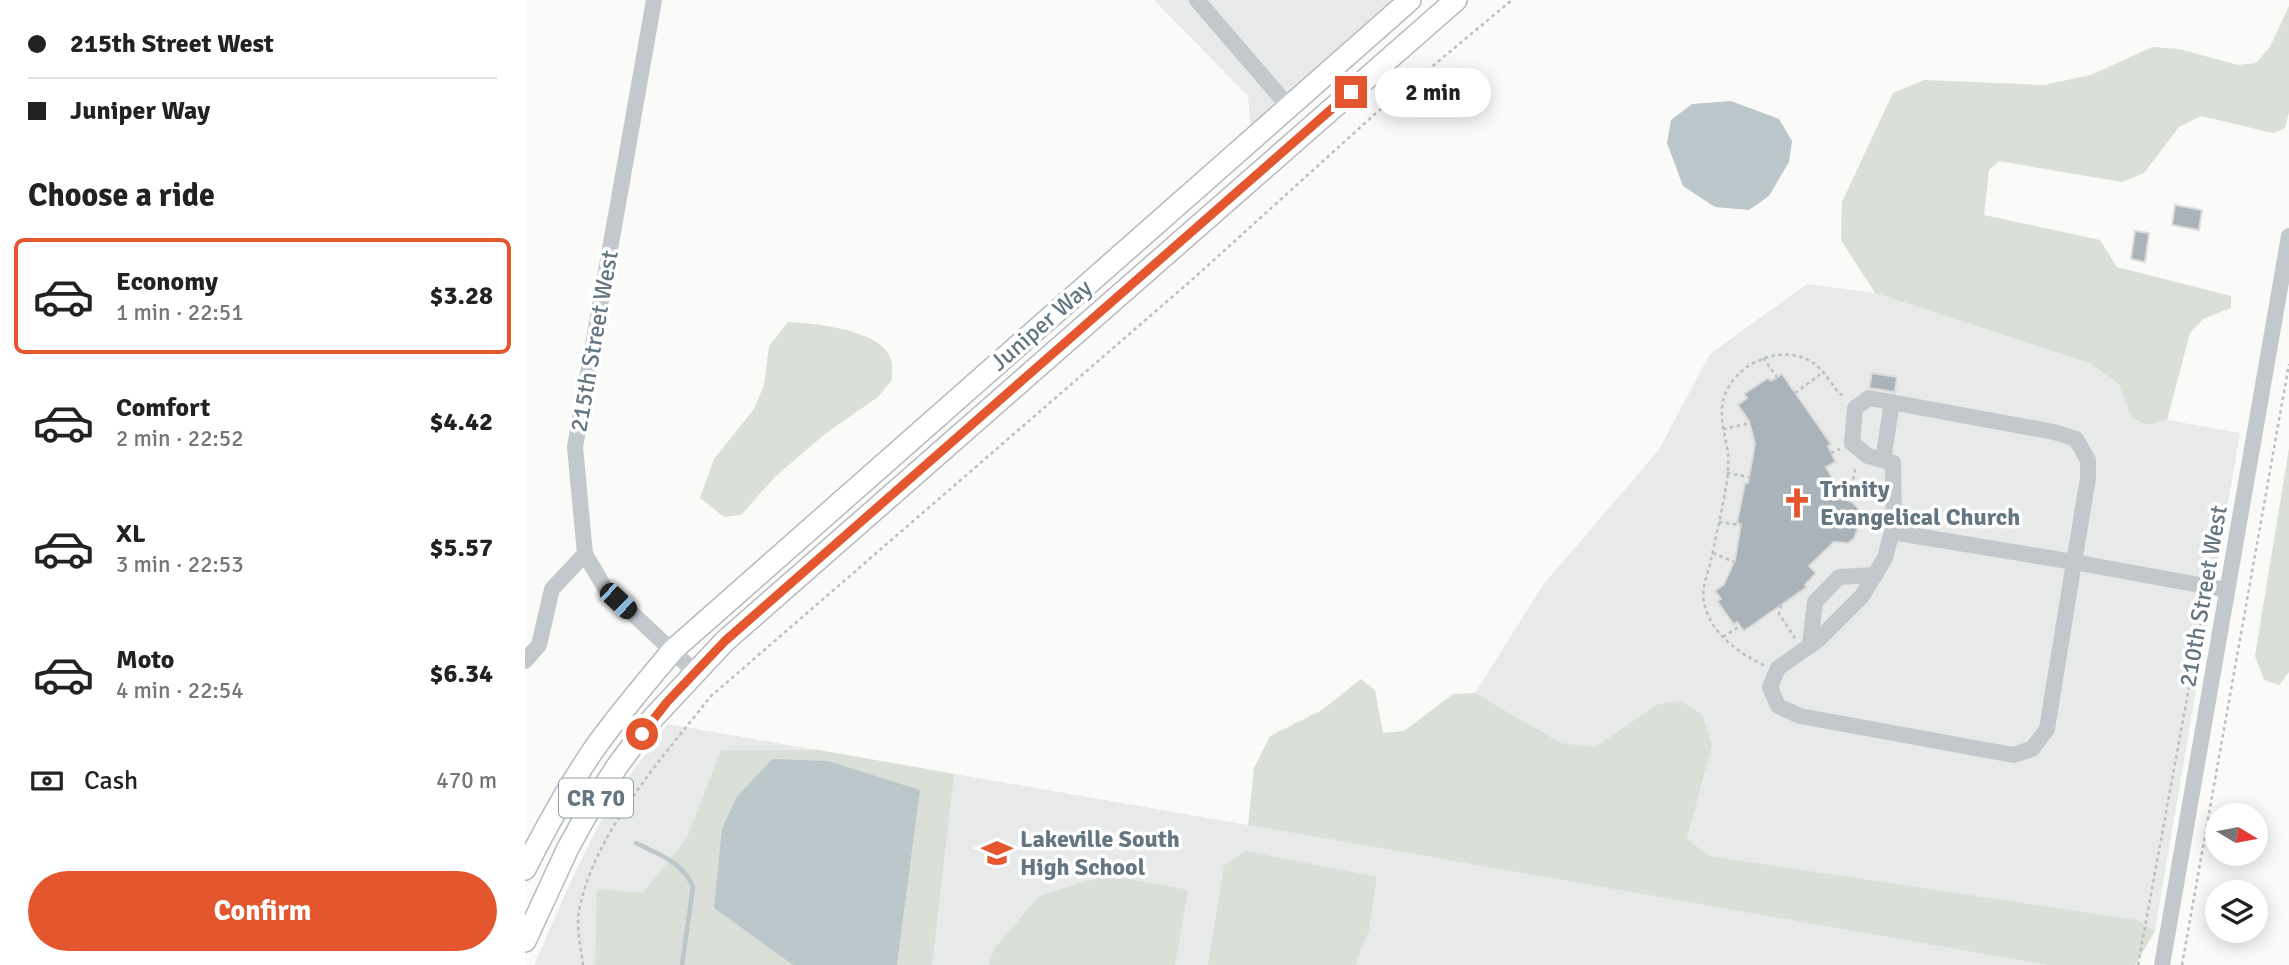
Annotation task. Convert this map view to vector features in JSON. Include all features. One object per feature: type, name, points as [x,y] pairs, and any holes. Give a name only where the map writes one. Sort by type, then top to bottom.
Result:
[{"type":"main road","name":"Juniper Way","points":[[673,650],[1410,0]]},
{"type":"main road","name":"Juniper Way","points":[[695,671],[725,641],[1456,0]]},
{"type":"main road","name":"CR 70","points":[[525,869],[564,796],[592,752],[673,650]]},
{"type":"main road","name":"CR 70","points":[[525,941],[545,895],[589,810],[653,718],[695,671]]},
{"type":"street","name":"215th Street West","points":[[654,0],[575,447],[585,554],[605,588],[695,671]]},
{"type":"street","points":[[1197,0],[1290,107]]},
{"type":"street","name":"210th Street West","points":[[2162,965],[2289,236]]},
{"type":"street","points":[[1868,398],[2054,432],[2076,439],[2088,460],[2088,478],[2047,729],[2032,749],[2013,755],[1800,716],[1778,706],[1770,687],[1778,668],[1818,640],[1862,596],[1885,558],[1894,524],[1893,463],[1868,456],[1852,443],[1855,408],[1860,404],[1868,398]]},
{"type":"street","points":[[1884,460],[1892,402]]},
{"type":"street","points":[[1892,532],[2227,590]]},
{"type":"street","points":[[525,661],[540,645],[552,589],[585,554]]},
{"type":"street","points":[[1810,646],[1815,602],[1839,577],[1875,575]]},
{"type":"path","points":[[583,965],[578,914],[588,877],[617,823],[650,774],[710,697],[1142,324],[1375,114],[1512,0]]},
{"type":"path","points":[[1778,668],[1745,656],[1723,637],[1710,619],[1704,601],[1703,586],[1713,553],[1727,472],[1728,455],[1721,417],[1723,400],[1729,386],[1745,370],[1763,358],[1778,354],[1797,355],[1814,363],[1840,394],[1860,404]]},
{"type":"path","points":[[1763,358],[1777,377]]},
{"type":"path","points":[[2182,965],[2289,364]]},
{"type":"path","points":[[1795,393],[1822,373]]},
{"type":"path","points":[[1723,429],[1750,423]]},
{"type":"path","points":[[1832,453],[1843,447]]},
{"type":"path","points":[[1849,500],[1858,459]]},
{"type":"path","points":[[1727,472],[1749,477]]},
{"type":"path","points":[[1719,522],[1741,525]]},
{"type":"path","points":[[1713,553],[1734,562]]},
{"type":"path","points":[[2138,965],[2208,587]]},
{"type":"path","points":[[1781,605],[1779,614],[1796,636],[1791,644]]},
{"type":"path","points":[[1723,637],[1740,626]]},
{"type":"shaded area","points":[[1154,0],[1407,0],[1252,140],[1248,96]]},
{"type":"shaded area","points":[[2289,6],[2289,112],[2285,128],[2273,133],[2201,116],[2179,127],[2144,173],[2122,182],[1999,161],[1989,170],[1984,215],[2100,240],[2117,267],[2231,296],[2231,308],[2203,319],[2190,333],[2167,420],[2147,425],[2131,417],[2118,383],[2089,363],[1875,293],[1841,240],[1842,202],[1893,93],[1924,80],[2044,85],[2091,75],[2152,47],[2179,49],[2238,65],[2256,63],[2270,47]]},
{"type":"shaded area","points":[[1731,101],[1779,119],[1792,141],[1789,162],[1769,196],[1749,210],[1715,207],[1683,186],[1667,143],[1671,120],[1692,104]]},
{"type":"shaded area","points":[[1807,284],[1875,293],[2089,363],[2118,383],[2131,417],[2147,425],[2167,420],[2240,433],[2155,931],[2137,920],[1710,856],[1687,839],[1712,746],[1658,704],[1595,747],[1561,743],[1475,693],[1543,585],[1658,451],[1710,354]]},
{"type":"shaded area","points":[[788,322],[845,330],[873,340],[884,348],[890,357],[892,380],[878,397],[826,433],[776,476],[741,515],[724,517],[700,498],[714,459],[754,409],[764,385],[769,346]]},
{"type":"shaded area","points":[[2289,448],[2289,672],[2279,685],[2264,680],[2255,656]]},
{"type":"shaded area","points":[[1361,679],[1375,690],[1383,733],[1404,731],[1453,694],[1475,693],[1561,743],[1595,747],[1658,704],[1681,701],[1702,714],[1712,746],[1687,839],[1710,856],[2137,920],[2155,931],[2135,965],[2047,965],[1248,825],[1254,768],[1270,736],[1322,710]]},
{"type":"shaded area","name":"Lakeville South High School","points":[[668,724],[2047,965],[534,965],[598,826],[632,772]]},
{"type":"shaded area","points":[[721,750],[819,750],[954,774],[932,965],[897,965],[920,790],[714,908],[793,965],[595,965],[597,889],[643,893],[687,838]]},
{"type":"shaded area","points":[[772,759],[828,761],[920,790],[897,965],[793,965],[714,908],[722,829],[736,798]]},
{"type":"shaded area","points":[[1245,851],[1377,877],[1369,930],[1355,965],[1208,965],[1224,866]]},
{"type":"shaded area","points":[[1107,875],[1188,890],[1175,965],[989,965],[994,949],[1039,896]]},
{"type":"building","points":[[2175,205],[2202,210],[2199,230],[2172,225]]},
{"type":"building","points":[[2135,231],[2149,233],[2145,262],[2131,259]]},
{"type":"building","points":[[1872,373],[1897,377],[1895,392],[1869,388]]},
{"type":"building","name":"Trinity Evangelical Church","points":[[1782,374],[1831,444],[1828,446],[1836,462],[1826,467],[1844,499],[1858,508],[1861,519],[1854,539],[1848,543],[1834,542],[1809,566],[1816,573],[1805,585],[1807,587],[1744,631],[1737,622],[1734,625],[1717,601],[1721,599],[1715,591],[1724,584],[1735,560],[1741,524],[1737,523],[1755,444],[1749,421],[1738,405],[1747,398],[1744,394],[1768,378],[1771,381]]},
{"type":"waterway","points":[[636,843],[676,865],[689,878],[693,887],[682,965]]},
{"type":"place","name":"Trinity Evangelical Church","points":[[1797,503]]},
{"type":"place","name":"Lakeville South High School","points":[[997,853]]},
{"type":"route","points":[[642,734],[667,702],[725,641],[1351,92]]}]
